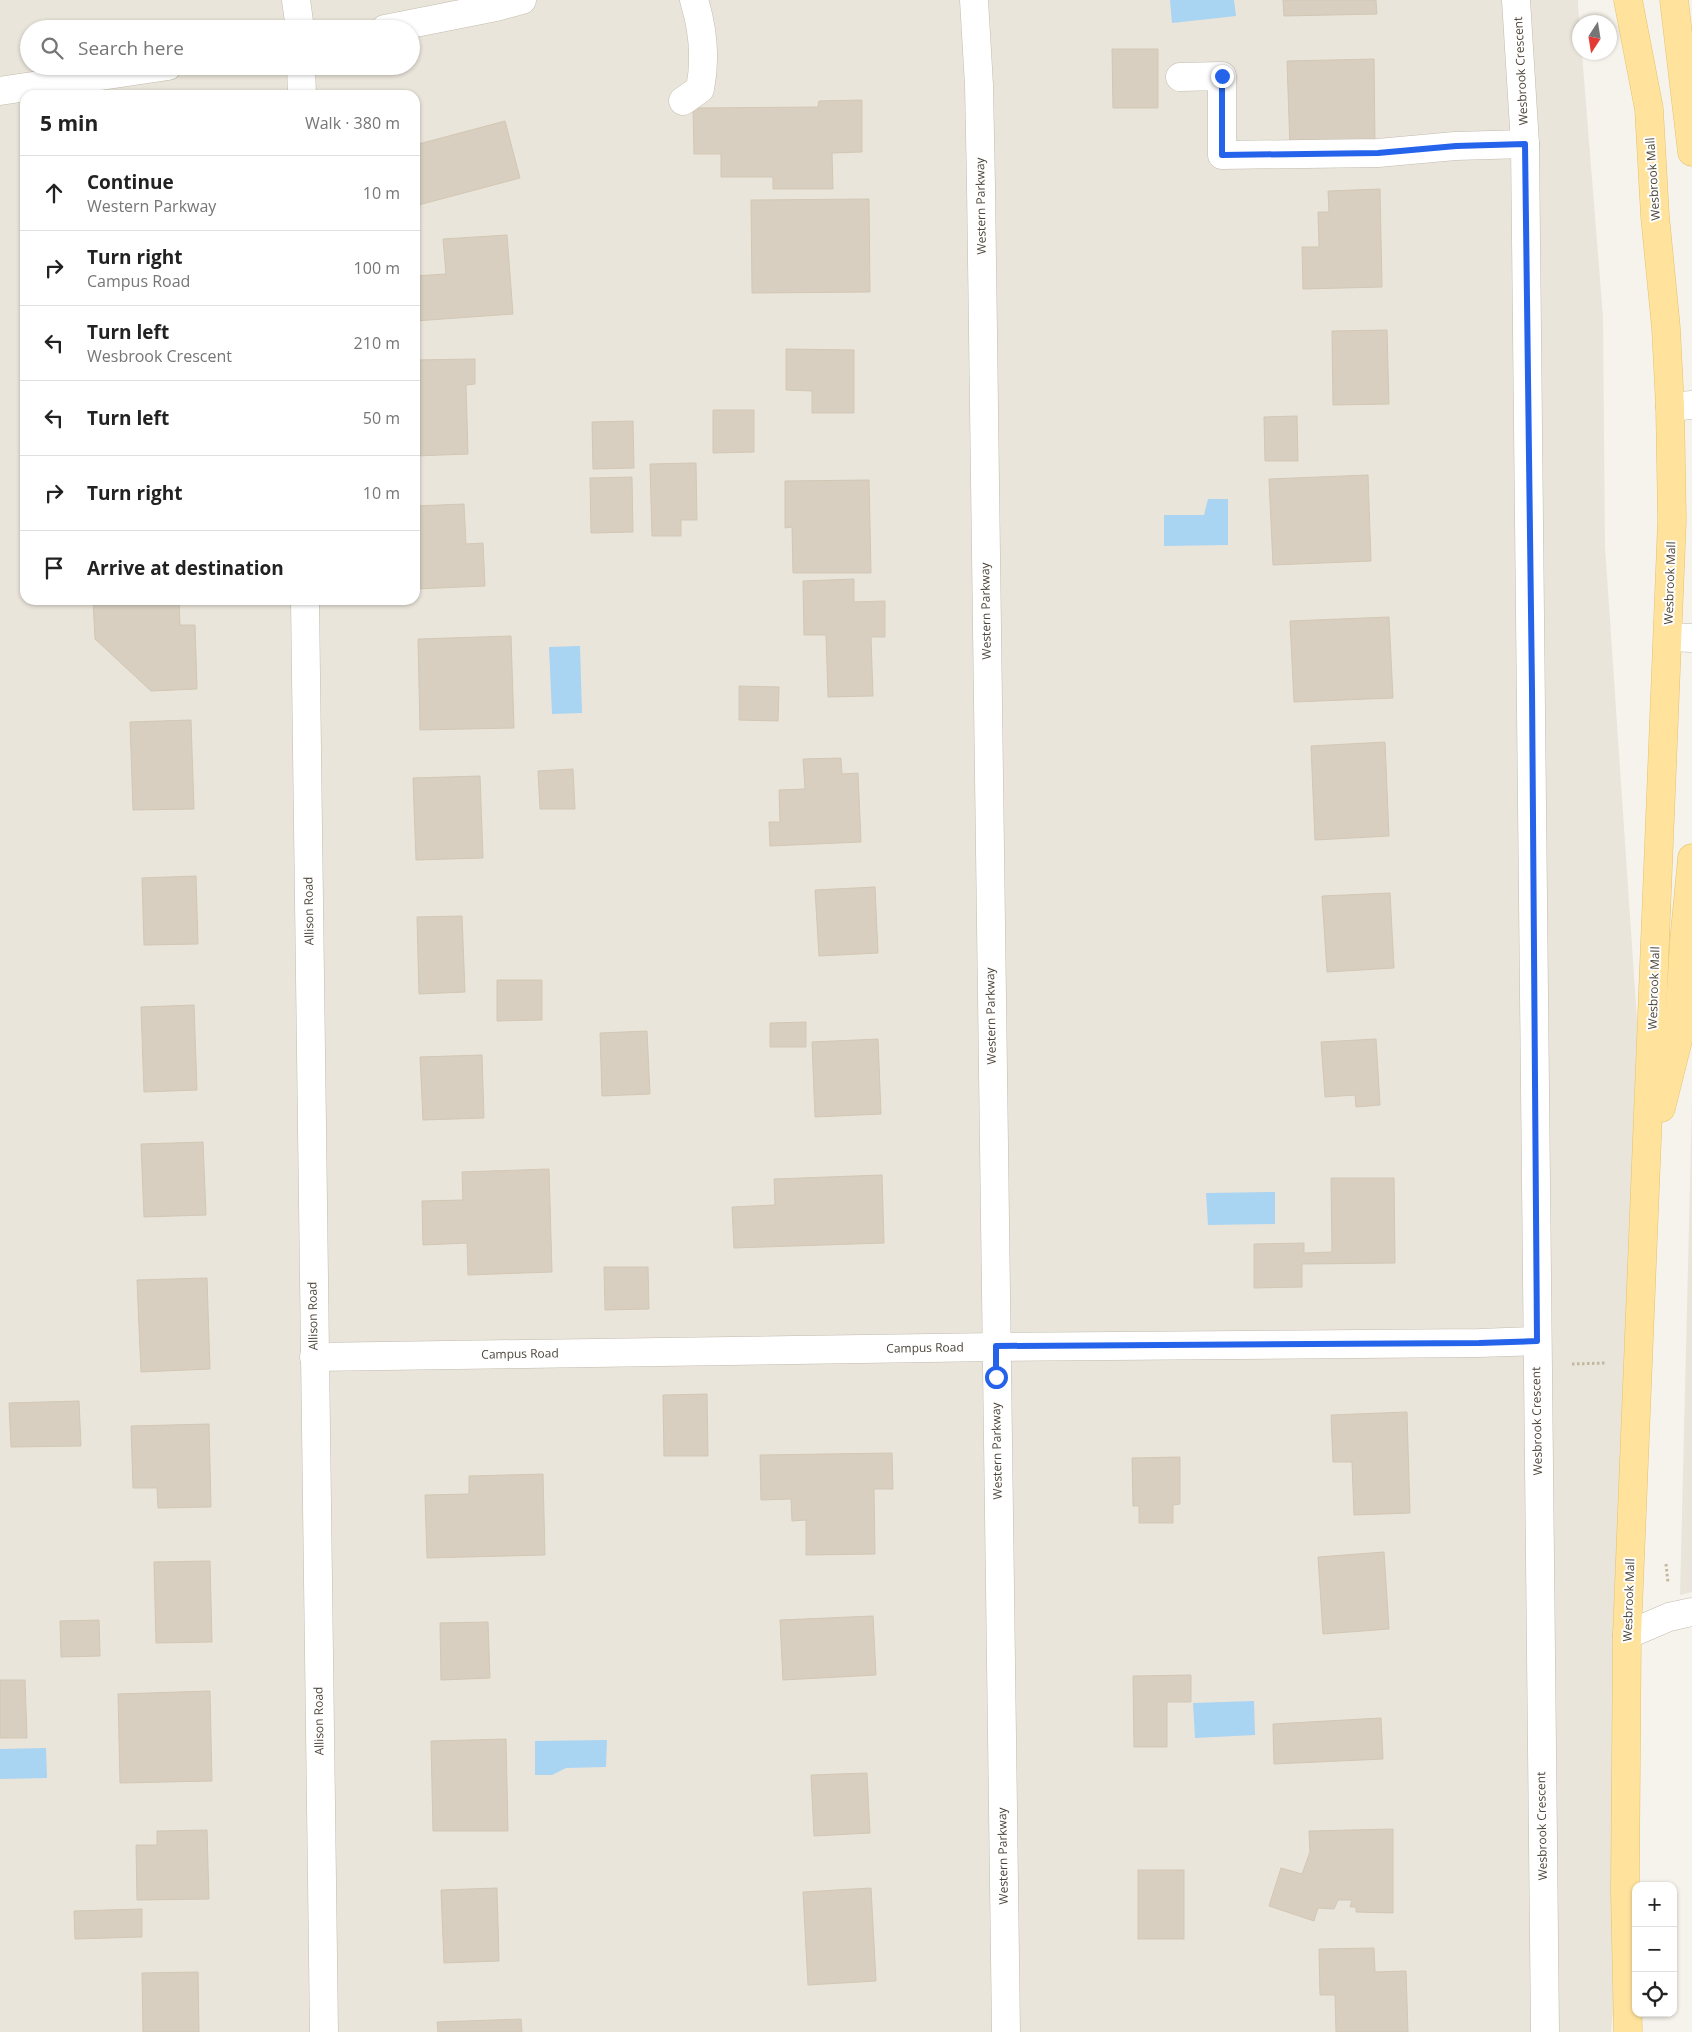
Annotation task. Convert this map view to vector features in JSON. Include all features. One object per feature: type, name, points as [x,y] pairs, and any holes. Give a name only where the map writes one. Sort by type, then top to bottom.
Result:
[{"type":"main road","name":"Wesbrook Mall","points":[[1628,0],[1648,109],[1681,406],[1672,520],[1680,637],[1640,1292],[1627,1635],[1625,1890],[1628,2032]]},
{"type":"main road","points":[[1674,0],[1692,152]]},
{"type":"main road","name":"Wesbrook Mall","points":[[1647,1168],[1678,1040],[1684,942],[1692,858]]},
{"type":"street","points":[[296,0],[299,20]]},
{"type":"street","points":[[420,22],[522,0]]},
{"type":"street","points":[[683,101],[700,89],[704,69],[700,18],[694,0]]},
{"type":"street","name":"Western Parkway","points":[[974,0],[980,131],[1006,2032]]},
{"type":"street","name":"Wesbrook Crescent","points":[[1516,0],[1525,144],[1545,2032]]},
{"type":"street","points":[[0,92],[110,75]]},
{"type":"street","points":[[302,75],[302,90]]},
{"type":"street","points":[[1180,77],[1222,76],[1222,155],[1378,153],[1456,146],[1525,144]]},
{"type":"street","name":"Allison Road","points":[[305,605],[324,2032]]},
{"type":"street","name":"Campus Road","points":[[314,1358],[996,1346],[1470,1344],[1537,1341]]},
{"type":"street","points":[[1627,1635],[1669,1617],[1692,1612]]},
{"type":"path","points":[[1564,1364],[1612,1363]]},
{"type":"shaded area","points":[[0,0],[1578,0],[1579,15],[1572,15],[1572,60],[1583,60],[1603,317],[1605,546],[1647,1168],[1625,1890],[1611,2032],[0,2032]]},
{"type":"shaded area","points":[[1692,1100],[1692,1592],[1680,1595]]},
{"type":"water","points":[[1170,0],[1234,0],[1236,16],[1172,23]]},
{"type":"water","points":[[1208,499],[1228,499],[1228,545],[1164,546],[1164,515],[1204,515]]},
{"type":"water","points":[[580,646],[582,713],[552,714],[549,647]]},
{"type":"water","points":[[1275,1192],[1275,1224],[1208,1225],[1206,1193]]},
{"type":"water","points":[[1254,1701],[1255,1735],[1195,1738],[1193,1703]]},
{"type":"water","points":[[607,1740],[606,1767],[566,1768],[552,1775],[535,1775],[535,1741]]},
{"type":"water","points":[[46,1748],[47,1778],[0,1779],[0,1749]]},
{"type":"building","points":[[1283,0],[1376,0],[1377,14],[1284,16]]},
{"type":"building","points":[[1112,49],[1158,49],[1158,108],[1113,108]]},
{"type":"building","points":[[1374,59],[1375,146],[1290,148],[1287,61]]},
{"type":"building","points":[[862,100],[862,152],[832,153],[833,189],[773,189],[773,177],[721,177],[721,154],[694,154],[693,108],[818,107],[819,101]]},
{"type":"building","points":[[505,121],[520,178],[420,205],[420,144]]},
{"type":"building","points":[[1380,189],[1382,287],[1303,289],[1302,247],[1319,247],[1318,212],[1329,212],[1328,191]]},
{"type":"building","points":[[869,199],[870,292],[752,293],[751,200]]},
{"type":"building","points":[[507,235],[513,314],[420,321],[420,276],[446,274],[443,239]]},
{"type":"building","points":[[1387,330],[1389,404],[1333,405],[1332,331]]},
{"type":"building","points":[[786,349],[854,350],[854,413],[812,413],[812,391],[786,390]]},
{"type":"building","points":[[475,359],[475,384],[466,385],[468,454],[420,456],[420,360]]},
{"type":"building","points":[[713,410],[754,410],[754,452],[713,453]]},
{"type":"building","points":[[1297,416],[1298,461],[1265,461],[1264,417]]},
{"type":"building","points":[[633,421],[634,468],[593,469],[592,422]]},
{"type":"building","points":[[696,463],[697,520],[681,520],[681,536],[652,536],[650,464]]},
{"type":"building","points":[[1368,475],[1371,561],[1273,565],[1269,479]]},
{"type":"building","points":[[632,477],[633,532],[591,533],[590,478]]},
{"type":"building","points":[[869,480],[871,573],[793,573],[792,527],[785,528],[785,481]]},
{"type":"building","points":[[464,504],[466,544],[483,543],[485,586],[420,589],[420,506]]},
{"type":"building","points":[[854,579],[854,602],[885,601],[885,637],[871,637],[873,696],[828,697],[826,635],[804,635],[803,581]]},
{"type":"building","points":[[93,605],[179,605],[180,625],[195,625],[197,689],[151,691],[95,639]]},
{"type":"building","points":[[1389,617],[1393,698],[1294,702],[1290,621]]},
{"type":"building","points":[[511,636],[514,728],[420,730],[418,639]]},
{"type":"building","points":[[739,686],[779,687],[778,721],[739,720]]},
{"type":"building","points":[[191,720],[194,809],[133,810],[130,722]]},
{"type":"building","points":[[1385,742],[1389,836],[1315,840],[1311,746]]},
{"type":"building","points":[[841,758],[842,774],[858,773],[861,842],[770,846],[769,822],[780,822],[779,790],[805,789],[803,759]]},
{"type":"building","points":[[573,769],[575,809],[540,809],[538,771]]},
{"type":"building","points":[[480,776],[483,858],[416,860],[413,778]]},
{"type":"building","points":[[196,876],[198,944],[144,945],[142,878]]},
{"type":"building","points":[[875,887],[878,953],[819,956],[815,890]]},
{"type":"building","points":[[1390,893],[1394,968],[1327,972],[1322,896]]},
{"type":"building","points":[[462,916],[465,992],[419,994],[417,917]]},
{"type":"building","points":[[497,980],[542,980],[542,1020],[497,1021]]},
{"type":"building","points":[[194,1005],[197,1090],[144,1092],[141,1007]]},
{"type":"building","points":[[806,1022],[806,1047],[770,1047],[770,1023]]},
{"type":"building","points":[[647,1031],[650,1094],[602,1096],[600,1033]]},
{"type":"building","points":[[878,1039],[881,1114],[815,1117],[812,1042]]},
{"type":"building","points":[[1376,1039],[1380,1105],[1356,1107],[1355,1095],[1325,1097],[1321,1042]]},
{"type":"building","points":[[482,1055],[484,1118],[423,1120],[420,1057]]},
{"type":"building","points":[[203,1142],[206,1215],[144,1217],[141,1144]]},
{"type":"building","points":[[549,1169],[552,1272],[468,1275],[467,1243],[423,1245],[422,1201],[463,1200],[462,1172]]},
{"type":"building","points":[[882,1175],[884,1243],[734,1248],[732,1207],[775,1205],[774,1179]]},
{"type":"building","points":[[1331,1178],[1394,1178],[1395,1263],[1302,1264],[1302,1287],[1254,1288],[1254,1244],[1304,1243],[1304,1253],[1332,1252]]},
{"type":"building","points":[[604,1267],[648,1267],[649,1309],[605,1310]]},
{"type":"building","points":[[207,1278],[210,1369],[141,1372],[137,1280]]},
{"type":"building","points":[[707,1394],[708,1456],[664,1456],[663,1395]]},
{"type":"building","points":[[79,1401],[81,1446],[11,1447],[9,1403]]},
{"type":"building","points":[[1407,1412],[1410,1513],[1354,1515],[1352,1462],[1333,1462],[1331,1415]]},
{"type":"building","points":[[209,1424],[211,1507],[158,1508],[157,1488],[133,1488],[131,1426]]},
{"type":"building","points":[[892,1453],[893,1489],[874,1489],[875,1554],[806,1555],[806,1520],[792,1521],[791,1499],[761,1500],[760,1455]]},
{"type":"building","points":[[1180,1457],[1180,1504],[1173,1505],[1173,1523],[1139,1523],[1139,1506],[1133,1506],[1132,1458]]},
{"type":"building","points":[[543,1474],[545,1555],[427,1558],[425,1495],[469,1494],[469,1476]]},
{"type":"building","points":[[1384,1552],[1389,1629],[1323,1634],[1318,1557]]},
{"type":"building","points":[[210,1561],[212,1642],[156,1643],[154,1562]]},
{"type":"building","points":[[873,1616],[876,1675],[783,1680],[780,1620]]},
{"type":"building","points":[[99,1620],[100,1656],[61,1657],[60,1621]]},
{"type":"building","points":[[488,1622],[490,1678],[441,1680],[440,1623]]},
{"type":"building","points":[[1191,1675],[1191,1702],[1167,1702],[1167,1747],[1134,1747],[1133,1676]]},
{"type":"building","points":[[0,1680],[25,1680],[27,1738],[0,1738]]},
{"type":"building","points":[[210,1691],[212,1781],[120,1783],[118,1694]]},
{"type":"building","points":[[1381,1718],[1383,1759],[1274,1764],[1273,1724]]},
{"type":"building","points":[[506,1739],[508,1831],[433,1831],[431,1741]]},
{"type":"building","points":[[867,1773],[870,1833],[814,1836],[811,1775]]},
{"type":"building","points":[[1393,1829],[1393,1913],[1356,1912],[1356,1907],[1350,1907],[1352,1900],[1338,1900],[1334,1909],[1318,1908],[1314,1921],[1269,1906],[1281,1868],[1302,1874],[1310,1852],[1309,1831]]},
{"type":"building","points":[[207,1830],[209,1899],[137,1900],[136,1845],[157,1845],[157,1831]]},
{"type":"building","points":[[1138,1870],[1184,1870],[1184,1939],[1138,1939]]},
{"type":"building","points":[[497,1888],[499,1961],[444,1963],[441,1890]]},
{"type":"building","points":[[871,1888],[876,1981],[808,1985],[803,1892]]},
{"type":"building","points":[[142,1909],[142,1937],[75,1939],[74,1911]]},
{"type":"building","points":[[1374,1948],[1375,1972],[1406,1971],[1408,2032],[1336,2032],[1335,1995],[1320,1995],[1319,1949]]},
{"type":"building","points":[[198,1972],[199,2032],[143,2032],[142,1973]]},
{"type":"building","points":[[521,2019],[522,2032],[438,2032],[437,2022]]},
{"type":"route","points":[[996,1377],[996,1346],[1537,1341],[1532,689],[1525,144],[1456,146],[1378,153],[1222,155],[1222,76]]}]
